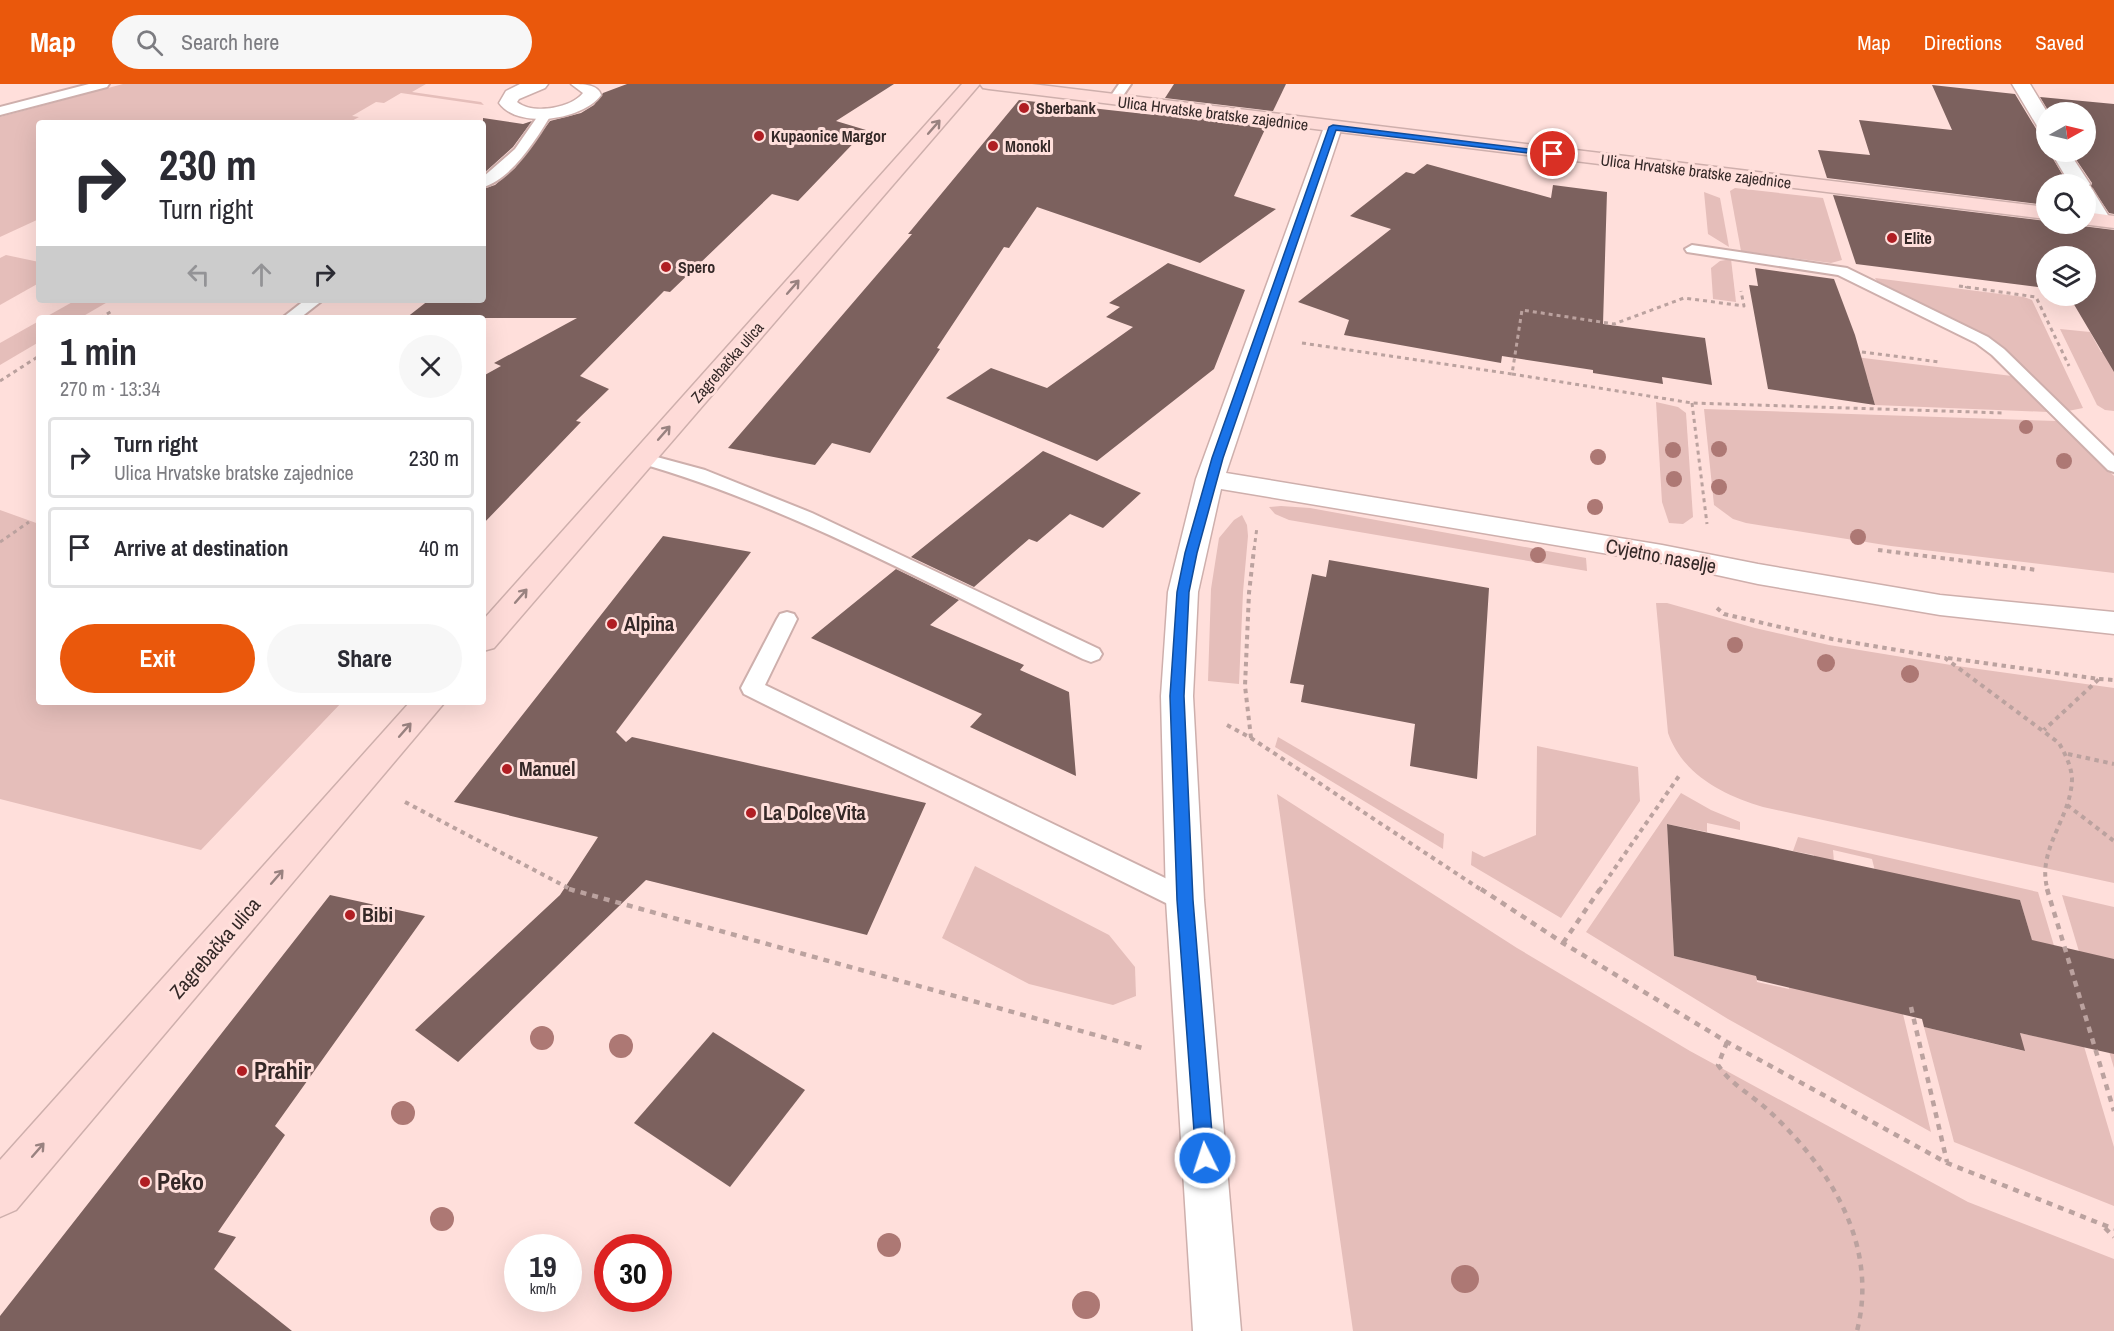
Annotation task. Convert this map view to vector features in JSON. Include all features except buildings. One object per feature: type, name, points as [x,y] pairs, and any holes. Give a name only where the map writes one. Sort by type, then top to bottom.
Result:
[{"type":"main road","name":"Zagrebačka ulica","points":[[486,637],[970,84]]},
{"type":"main road","name":"Ulica Hrvatske bratske zajednice","points":[[989,84],[2036,212]]},
{"type":"main road","name":"Zagrebačka ulica","points":[[0,1194],[426,705]]},
{"type":"street","points":[[539,84],[516,92],[509,98],[508,103],[519,111],[546,113],[569,109],[588,100],[592,95],[591,90],[580,84]]},
{"type":"street","points":[[2020,84],[2036,110]]},
{"type":"street","points":[[1217,1331],[1185,900],[1177,696],[1183,592],[1210,479],[1333,127]]},
{"type":"street","name":"Cvjetno naselje","points":[[1210,479],[1662,554],[1698,563],[1940,605],[2114,623]]},
{"type":"lane","points":[[0,111],[103,84]]},
{"type":"lane","points":[[1114,100],[1125,84]]},
{"type":"lane","points":[[486,181],[509,165],[524,149],[546,113]]},
{"type":"lane","points":[[1692,249],[1832,268],[1854,276],[1982,340],[1998,352],[2114,466]]},
{"type":"lane","points":[[294,315],[311,303]]},
{"type":"lane","points":[[642,458],[698,474],[805,517],[1091,654]]},
{"type":"lane","points":[[787,619],[752,688],[1185,900]]},
{"type":"path","points":[[1512,374],[1522,310],[1614,324],[1684,298],[1744,306],[1734,254]]},
{"type":"path","points":[[105,315],[112,311]]},
{"type":"path","points":[[1297,342],[1692,403],[2061,415]]},
{"type":"path","points":[[0,381],[36,358]]},
{"type":"path","points":[[1692,403],[1707,524],[1695,532],[1698,563],[1702,584],[1710,599],[1724,614],[1832,639],[1945,658],[2114,680]]},
{"type":"path","points":[[1251,738],[1245,686],[1249,593],[1258,530],[1255,512],[1261,488]]},
{"type":"path","points":[[0,542],[29,522]]},
{"type":"path","points":[[1870,549],[2043,571]]},
{"type":"path","points":[[1945,658],[2044,730],[2067,754],[2072,777],[2067,805],[2043,867],[2044,879],[2114,1111]]},
{"type":"path","points":[[2044,730],[2098,679]]},
{"type":"path","points":[[1226,724],[1251,738],[1563,943],[1727,1042],[1947,1162],[2114,1229]]},
{"type":"path","points":[[2067,754],[2114,764]]},
{"type":"path","points":[[1563,943],[1679,776]]},
{"type":"path","points":[[405,802],[568,889],[893,977],[1155,1052]]},
{"type":"path","points":[[2067,805],[2114,841]]},
{"type":"path","points":[[1911,1007],[1947,1162]]},
{"type":"path","points":[[1727,1042],[1718,1065],[1724,1076],[1762,1105],[1786,1128],[1814,1161],[1839,1200],[1857,1241],[1862,1276],[1857,1331]]},
{"type":"path","points":[[2102,1225],[2114,1237]]},
{"type":"shaded area","points":[[123,84],[426,84],[412,92],[481,102],[484,105],[401,93],[384,103],[376,102],[352,116],[359,117],[354,120],[36,120],[36,220],[0,237],[0,117]]},
{"type":"shaded area","points":[[1735,188],[1823,198],[1842,260],[1831,263],[1741,251],[1730,191]]},
{"type":"shaded area","points":[[1704,192],[1720,198],[1729,247],[1708,234]]},
{"type":"shaded area","points":[[6,255],[36,261],[36,285],[0,305],[0,258]]},
{"type":"shaded area","points":[[1731,259],[1736,302],[1713,299],[1711,268],[1720,261]]},
{"type":"shaded area","points":[[1875,278],[2024,297],[2032,300],[2083,408],[2068,411],[1979,333]]},
{"type":"shaded area","points":[[71,303],[106,303],[85,315],[49,315]]},
{"type":"shaded area","points":[[36,323],[36,344],[0,365],[0,343]]},
{"type":"shaded area","points":[[2060,329],[2090,332],[2101,352],[2110,353],[2114,361],[2114,411],[2105,410],[2097,405]]},
{"type":"shaded area","points":[[1855,357],[2012,376],[2048,412],[1875,405],[1867,377],[1860,375]]},
{"type":"shaded area","points":[[1656,402],[1678,407],[1686,413],[1693,517],[1683,524],[1669,523],[1662,502]]},
{"type":"shaded area","points":[[1704,409],[2057,421],[2114,476],[2114,573],[1891,546],[1733,519],[1714,505]]},
{"type":"shaded area","points":[[1269,507],[1310,508],[1586,558],[1587,571],[1289,520],[1275,514]]},
{"type":"shaded area","points":[[0,510],[36,523],[36,705],[339,705],[201,850],[0,799]]},
{"type":"shaded area","points":[[1242,515],[1247,525],[1248,536],[1239,684],[1208,681],[1211,589],[1219,538],[1234,520]]},
{"type":"shaded area","points":[[1656,603],[1667,603],[1755,628],[1829,645],[2114,688],[2114,883],[1763,807],[1719,789],[1694,772],[1675,748],[1668,733]]},
{"type":"shaded area","points":[[1278,737],[1444,834],[1443,849],[1275,747]]},
{"type":"shaded area","points":[[1537,746],[1638,767],[1640,801],[1561,918],[1471,865],[1472,851],[1484,857],[1536,835]]},
{"type":"shaded area","points":[[1681,793],[1711,810],[1740,822],[1740,830],[1707,823],[1707,832],[1667,824],[1674,956],[1719,967],[1755,967],[1757,982],[1789,989],[1788,975],[1903,1014],[1931,1132],[1728,1019],[1586,932]]},
{"type":"shaded area","points":[[1277,794],[1517,948],[1690,1051],[1968,1202],[2114,1259],[2114,1331],[1353,1331]]},
{"type":"shaded area","points":[[1798,837],[2038,892],[2114,1147],[2114,1206],[1954,1142],[1924,1027],[2024,1051],[2020,1033],[2062,1042],[2020,900],[1875,871],[1872,859],[1833,850],[1834,862],[1814,858],[1814,855],[1793,851]]},
{"type":"shaded area","points":[[975,866],[1109,935],[1135,967],[1136,996],[1113,1005],[1029,984],[942,938]]},
{"type":"shaded area","points":[[2062,895],[2114,907],[2114,1068]]},
{"type":"place","name":"Sberbank","points":[[1024,108]]},
{"type":"place","name":"Kupaonice Margor","points":[[759,136]]},
{"type":"place","name":"Monokl","points":[[993,146]]},
{"type":"place","name":"Elite","points":[[1892,238]]},
{"type":"place","name":"Spero","points":[[666,267]]},
{"type":"place","name":"Alpina","points":[[612,624]]},
{"type":"place","name":"Manuel","points":[[507,769]]},
{"type":"place","name":"La Dolce Vita","points":[[751,813]]},
{"type":"place","name":"Bibi","points":[[350,915]]},
{"type":"place","name":"Prahir","points":[[242,1071]]},
{"type":"place","name":"Peko","points":[[145,1182]]},
{"type":"route","points":[[1205,1158],[1185,900],[1177,696],[1183,592],[1210,479],[1333,127],[1553,154]]}]
